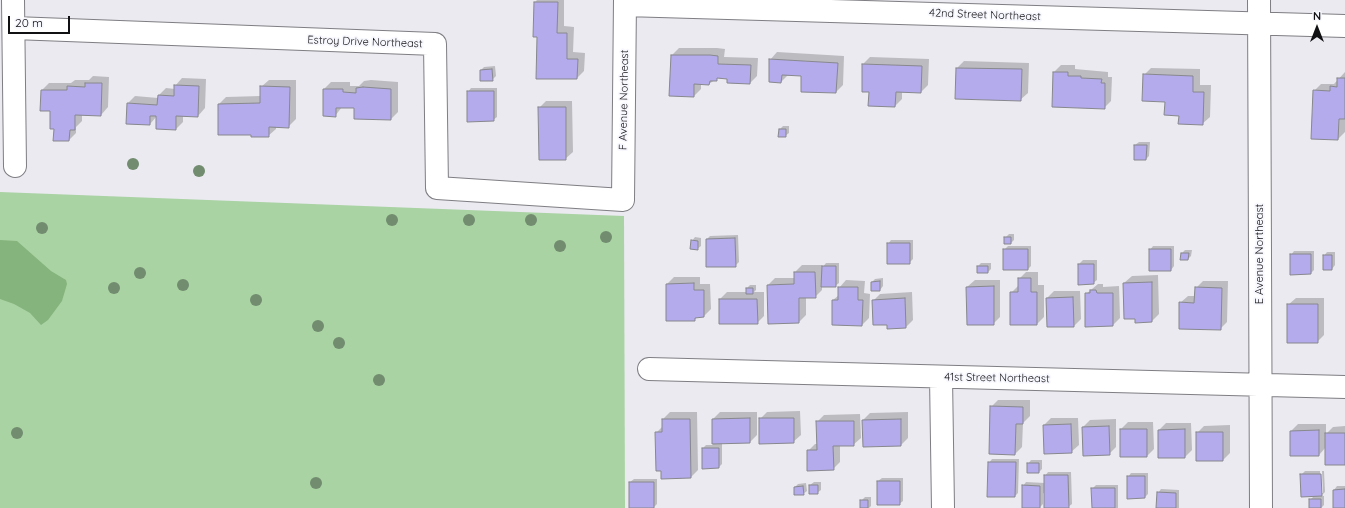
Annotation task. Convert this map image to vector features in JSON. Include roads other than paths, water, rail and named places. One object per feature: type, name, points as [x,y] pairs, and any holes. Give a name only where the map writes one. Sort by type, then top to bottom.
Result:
[{"type":"street","points":[[14,0],[15,166]]},
{"type":"street","name":"E Avenue Northeast","points":[[1259,0],[1260,508]]},
{"type":"street","name":"42nd Street Northeast","points":[[625,3],[1345,26]]},
{"type":"street","name":"F Avenue Northeast","points":[[622,200],[625,3]]},
{"type":"street","name":"Estroy Drive Northeast","points":[[14,28],[435,44],[437,188],[622,200]]},
{"type":"street","name":"41st Street Northeast","points":[[649,369],[1345,387]]},
{"type":"street","points":[[941,376],[943,508]]}]
